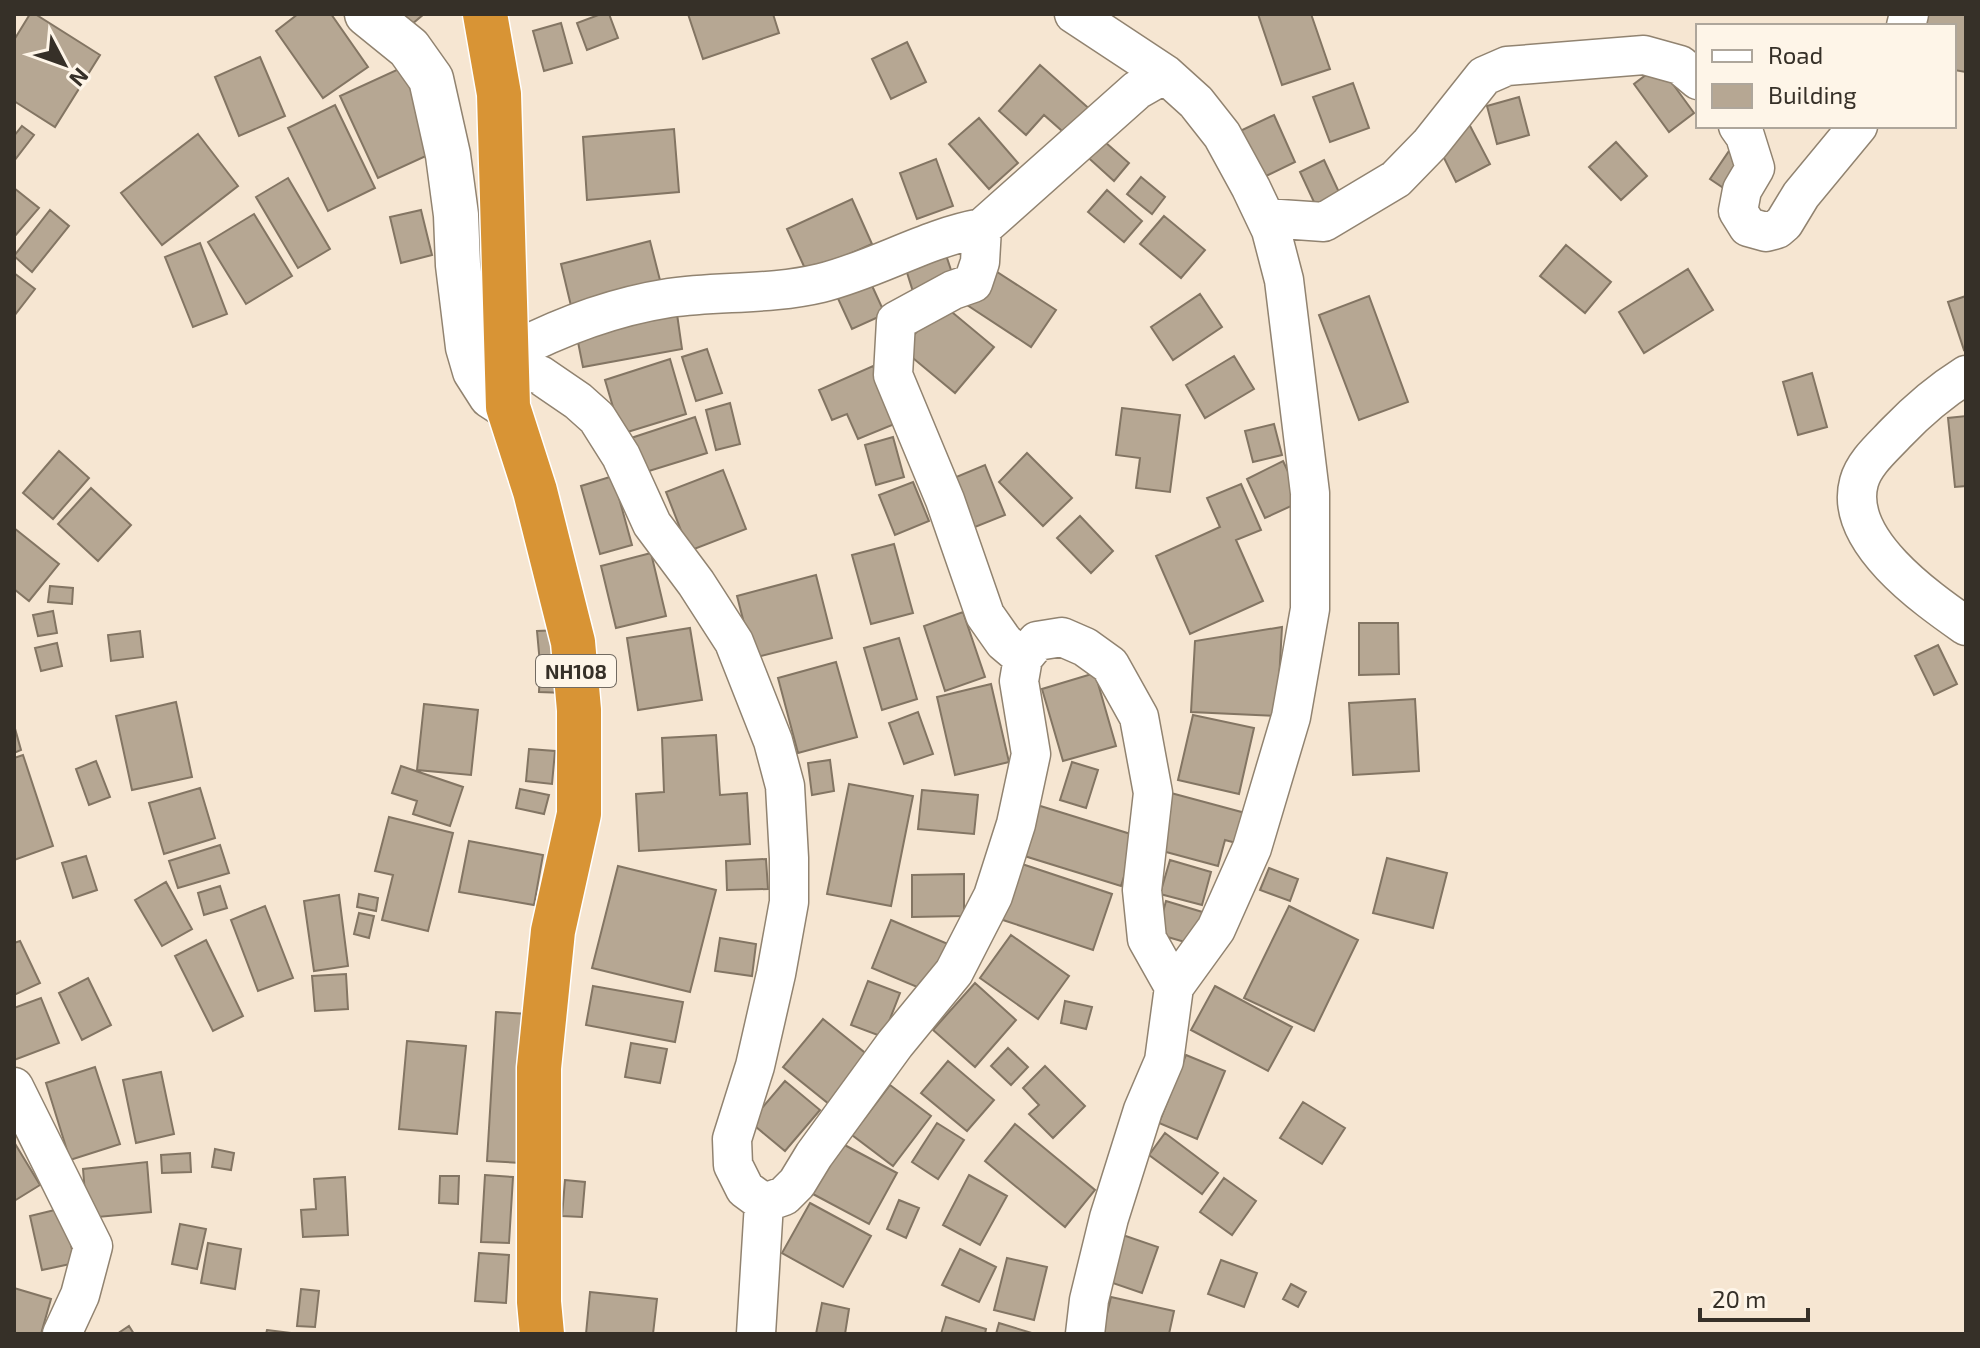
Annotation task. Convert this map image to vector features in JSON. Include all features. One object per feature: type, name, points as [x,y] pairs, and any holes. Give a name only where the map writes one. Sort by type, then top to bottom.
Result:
[{"type":"highway","name":"NH108","points":[[485,14],[499,94],[508,407],[535,491],[573,642],[579,710],[579,814],[553,931],[539,1068],[539,1302],[542,1334]]},
{"type":"street","points":[[367,14],[409,48],[431,79],[448,155],[468,347],[475,371],[491,396],[508,407]]},
{"type":"street","points":[[1074,14],[1165,74],[1196,102],[1222,135],[1266,218],[1284,280],[1310,493],[1310,609],[1291,717],[1252,848],[1216,929],[1174,987],[1164,1061],[1143,1110],[1109,1218],[1089,1300],[1085,1334]]},
{"type":"street","points":[[1266,218],[1324,222],[1396,179],[1430,144],[1484,76],[1507,66],[1644,55],[1680,65],[1696,78]]},
{"type":"street","points":[[764,1203],[745,1189],[733,1165],[732,1139],[755,1066],[789,902],[785,786],[773,741],[734,642],[696,583],[652,524],[621,456],[597,418],[540,375],[508,359],[542,336],[603,312],[670,298],[744,294],[817,284],[859,273],[950,233],[982,228],[1137,90],[1165,74]]},
{"type":"street","points":[[1739,128],[1749,144],[1755,168],[1742,190],[1738,211],[1748,227],[1766,232],[1784,223],[1801,195],[1856,128]]},
{"type":"street","points":[[982,228],[980,262],[973,283],[953,290],[896,321],[893,375],[945,500],[985,615],[1004,642],[1023,658]]},
{"type":"street","points":[[1966,375],[1916,412],[1873,457],[1859,479],[1857,497],[1859,512],[1875,546],[1910,585],[1966,626]]},
{"type":"street","points":[[764,1203],[784,1196],[797,1183],[895,1044],[954,972],[993,896],[1016,824],[1031,754],[1019,681],[1023,658],[1037,641],[1062,637],[1085,647],[1110,665],[1139,717],[1153,793],[1142,890],[1147,939],[1174,987]]},
{"type":"street","points":[[14,1087],[93,1246],[80,1295],[62,1334]]},
{"type":"street","points":[[756,1334],[764,1203]]},
{"type":"building","points":[[30,14],[35,14],[100,55],[55,127],[14,101],[14,40]]},
{"type":"building","points":[[298,14],[331,14],[368,67],[323,98],[276,31]]},
{"type":"building","points":[[403,14],[424,14],[412,24]]},
{"type":"building","points":[[609,14],[618,38],[587,50],[577,23]]},
{"type":"building","points":[[688,14],[773,14],[779,33],[703,59]]},
{"type":"building","points":[[1258,14],[1311,14],[1330,69],[1282,85]]},
{"type":"building","points":[[1926,14],[1966,14],[1966,72],[1956,70],[1956,24],[1924,24]]},
{"type":"building","points":[[561,23],[572,63],[544,71],[533,31]]},
{"type":"building","points":[[907,42],[926,82],[891,99],[872,59]]},
{"type":"building","points":[[260,57],[285,116],[239,136],[215,77]]},
{"type":"building","points":[[1040,65],[1093,112],[1070,138],[1044,115],[1026,135],[999,111]]},
{"type":"building","points":[[1659,65],[1694,113],[1669,132],[1634,84]]},
{"type":"building","points":[[401,68],[439,150],[378,178],[340,96]]},
{"type":"building","points":[[1353,83],[1369,128],[1330,142],[1313,97]]},
{"type":"building","points":[[1519,97],[1529,135],[1497,144],[1487,106]]},
{"type":"building","points":[[335,105],[375,188],[328,211],[288,128]]},
{"type":"building","points":[[1274,115],[1295,162],[1260,179],[1238,132]]},
{"type":"building","points":[[979,118],[1018,163],[989,189],[949,144]]},
{"type":"building","points":[[1468,122],[1490,164],[1456,182],[1435,140]]},
{"type":"building","points":[[22,126],[34,135],[14,161],[14,136]]},
{"type":"building","points":[[674,129],[679,192],[587,200],[583,137]]},
{"type":"building","points":[[198,134],[238,186],[162,245],[121,193]]},
{"type":"building","points":[[1097,135],[1129,163],[1114,181],[1082,152]]},
{"type":"building","points":[[1616,142],[1647,176],[1621,200],[1589,167]]},
{"type":"building","points":[[1729,151],[1753,167],[1734,195],[1710,179]]},
{"type":"building","points":[[936,159],[953,206],[917,219],[900,173]]},
{"type":"building","points":[[1324,160],[1344,203],[1320,215],[1300,172]]},
{"type":"building","points":[[1141,177],[1165,197],[1152,214],[1127,194]]},
{"type":"building","points":[[288,178],[330,249],[298,268],[256,197]]},
{"type":"building","points":[[14,188],[39,208],[14,237]]},
{"type":"building","points":[[1107,190],[1142,221],[1124,242],[1088,212]]},
{"type":"building","points":[[852,199],[872,244],[807,273],[787,229]]},
{"type":"building","points":[[50,210],[69,226],[32,272],[14,256]]},
{"type":"building","points":[[421,210],[432,255],[401,263],[390,217]]},
{"type":"building","points":[[254,214],[292,276],[246,304],[208,242]]},
{"type":"building","points":[[1164,216],[1205,250],[1181,278],[1140,244]]},
{"type":"building","points":[[650,241],[662,288],[572,310],[561,264]]},
{"type":"building","points":[[200,243],[227,314],[193,327],[165,257]]},
{"type":"building","points":[[1566,245],[1611,282],[1585,313],[1540,276]]},
{"type":"building","points":[[944,249],[956,285],[915,298],[904,263]]},
{"type":"building","points":[[991,268],[1056,310],[1031,347],[967,305]]},
{"type":"building","points":[[1688,269],[1713,310],[1644,353],[1619,312]]},
{"type":"building","points":[[14,273],[35,289],[14,316]]},
{"type":"building","points":[[868,277],[885,314],[852,329],[835,292]]},
{"type":"building","points":[[1200,294],[1222,327],[1173,360],[1151,327]]},
{"type":"building","points":[[1369,296],[1408,402],[1359,420],[1319,315]]},
{"type":"building","points":[[1966,296],[1966,349],[1964,350],[1948,302]]},
{"type":"building","points":[[941,303],[994,347],[955,393],[902,349]]},
{"type":"building","points":[[677,314],[682,349],[583,367],[576,332]]},
{"type":"building","points":[[707,349],[722,393],[696,401],[682,357]]},
{"type":"building","points":[[1234,356],[1254,389],[1205,418],[1186,385]]},
{"type":"building","points":[[670,359],[686,414],[621,434],[605,380]]},
{"type":"building","points":[[873,366],[897,423],[858,439],[847,414],[832,420],[819,390]]},
{"type":"building","points":[[1812,373],[1827,427],[1798,435],[1783,382]]},
{"type":"building","points":[[730,403],[740,444],[716,450],[706,410]]},
{"type":"building","points":[[1122,408],[1180,415],[1170,492],[1136,488],[1140,458],[1116,455]]},
{"type":"building","points":[[1966,416],[1966,486],[1955,487],[1948,418]]},
{"type":"building","points":[[695,417],[707,453],[636,475],[625,440]]},
{"type":"building","points":[[1274,424],[1282,455],[1253,462],[1245,431]]},
{"type":"building","points":[[893,437],[904,477],[876,485],[865,445]]},
{"type":"building","points":[[59,451],[89,478],[53,519],[23,493]]},
{"type":"building","points":[[1027,453],[1072,498],[1043,526],[999,482]]},
{"type":"building","points":[[1283,461],[1302,501],[1265,518],[1247,479]]},
{"type":"building","points":[[985,465],[1005,515],[970,529],[949,480]]},
{"type":"building","points":[[723,470],[746,529],[689,551],[666,492]]},
{"type":"building","points":[[613,476],[632,545],[600,554],[581,486]]},
{"type":"building","points":[[913,482],[929,521],[895,535],[879,495]]},
{"type":"building","points":[[1241,484],[1261,530],[1236,540],[1263,601],[1190,634],[1156,556],[1220,527],[1207,498]]},
{"type":"building","points":[[91,488],[131,525],[98,561],[58,524]]},
{"type":"building","points":[[1080,516],[1113,551],[1091,573],[1057,538]]},
{"type":"building","points":[[14,528],[59,564],[29,601],[14,589]]},
{"type":"building","points":[[894,544],[913,613],[871,624],[852,555]]},
{"type":"building","points":[[651,553],[666,616],[616,628],[601,566]]},
{"type":"building","points":[[816,575],[832,638],[753,658],[737,596]]},
{"type":"building","points":[[50,586],[73,588],[72,604],[48,602]]},
{"type":"building","points":[[53,611],[57,633],[38,636],[33,615]]},
{"type":"building","points":[[963,612],[985,677],[945,691],[924,626]]},
{"type":"building","points":[[1359,623],[1398,623],[1399,674],[1359,675]]},
{"type":"building","points":[[1282,627],[1277,716],[1191,712],[1195,641]]},
{"type":"building","points":[[690,628],[702,700],[638,710],[627,638]]},
{"type":"building","points":[[561,630],[562,662],[540,664],[537,631]]},
{"type":"building","points":[[140,631],[143,657],[111,661],[108,635]]},
{"type":"building","points":[[899,638],[917,699],[882,710],[864,648]]},
{"type":"building","points":[[57,643],[62,666],[41,671],[35,648]]},
{"type":"building","points":[[1938,645],[1957,684],[1934,695],[1915,656]]},
{"type":"building","points":[[836,662],[857,737],[798,753],[778,678]]},
{"type":"building","points":[[540,671],[567,672],[566,693],[539,692]]},
{"type":"building","points":[[1095,673],[1116,746],[1063,761],[1042,689]]},
{"type":"building","points":[[991,684],[1009,762],[955,775],[937,697]]},
{"type":"building","points":[[1415,699],[1419,771],[1353,775],[1349,703]]},
{"type":"building","points":[[176,702],[192,777],[132,790],[116,716]]},
{"type":"building","points":[[424,704],[478,710],[471,775],[417,770]]},
{"type":"building","points":[[918,712],[933,754],[904,764],[889,723]]},
{"type":"building","points":[[1193,715],[1254,728],[1239,794],[1178,780]]},
{"type":"building","points":[[14,725],[21,750],[14,753]]},
{"type":"building","points":[[716,735],[720,795],[747,793],[750,844],[639,851],[636,794],[664,792],[662,738]]},
{"type":"building","points":[[529,749],[555,751],[552,784],[526,781]]},
{"type":"building","points":[[23,755],[53,846],[14,860],[14,758]]},
{"type":"building","points":[[830,760],[834,791],[812,795],[808,763]]},
{"type":"building","points":[[96,761],[110,797],[89,805],[76,769]]},
{"type":"building","points":[[1072,762],[1098,770],[1086,808],[1060,800]]},
{"type":"building","points":[[401,766],[463,787],[450,826],[413,814],[417,801],[392,793]]},
{"type":"building","points":[[849,784],[913,796],[891,906],[827,894]]},
{"type":"building","points":[[200,788],[215,838],[164,854],[149,803]]},
{"type":"building","points":[[520,789],[549,795],[544,814],[516,808]]},
{"type":"building","points":[[922,790],[978,795],[974,834],[918,829]]},
{"type":"building","points":[[1171,793],[1249,814],[1240,844],[1225,840],[1218,866],[1155,849]]},
{"type":"building","points":[[1034,804],[1137,836],[1121,886],[1018,854]]},
{"type":"building","points":[[389,817],[453,833],[428,931],[382,920],[393,875],[375,871]]},
{"type":"building","points":[[469,841],[543,855],[534,905],[459,892]]},
{"type":"building","points":[[220,845],[229,873],[178,888],[169,861]]},
{"type":"building","points":[[86,856],[97,890],[73,898],[62,863]]},
{"type":"building","points":[[1387,858],[1447,873],[1433,928],[1373,913]]},
{"type":"building","points":[[766,859],[768,889],[727,890],[726,861]]},
{"type":"building","points":[[1170,860],[1211,872],[1202,905],[1160,894]]},
{"type":"building","points":[[1019,863],[1112,894],[1093,950],[1000,919]]},
{"type":"building","points":[[618,866],[716,890],[690,992],[592,968]]},
{"type":"building","points":[[1269,868],[1298,879],[1290,901],[1260,890]]},
{"type":"building","points":[[964,874],[964,916],[912,917],[912,875]]},
{"type":"building","points":[[166,882],[192,929],[162,946],[135,900]]},
{"type":"building","points":[[220,886],[227,908],[204,915],[198,893]]},
{"type":"building","points":[[359,894],[378,898],[376,911],[357,907]]},
{"type":"building","points":[[339,895],[348,966],[314,971],[304,901]]},
{"type":"building","points":[[1166,901],[1209,914],[1199,946],[1157,934]]},
{"type":"building","points":[[265,906],[293,978],[258,991],[231,920]]},
{"type":"building","points":[[1289,906],[1358,940],[1314,1031],[1244,998]]},
{"type":"building","points":[[359,913],[374,916],[369,938],[354,934]]},
{"type":"building","points":[[891,920],[948,944],[929,992],[872,968]]},
{"type":"building","points":[[1011,935],[1069,976],[1038,1019],[980,978]]},
{"type":"building","points":[[720,938],[756,944],[752,976],[715,971]]},
{"type":"building","points":[[206,940],[243,1016],[213,1031],[175,956]]},
{"type":"building","points":[[20,941],[40,983],[14,995],[14,943]]},
{"type":"building","points":[[346,974],[348,1009],[315,1011],[312,976]]},
{"type":"building","points":[[88,978],[111,1025],[82,1040],[59,993]]},
{"type":"building","points":[[868,981],[900,993],[883,1037],[851,1025]]},
{"type":"building","points":[[975,983],[1016,1020],[975,1067],[933,1030]]},
{"type":"building","points":[[593,986],[683,1002],[675,1042],[586,1025]]},
{"type":"building","points":[[1215,986],[1292,1027],[1268,1071],[1191,1030]]},
{"type":"building","points":[[41,998],[59,1043],[14,1060],[14,1008]]},
{"type":"building","points":[[1065,1001],[1092,1007],[1086,1029],[1061,1023]]},
{"type":"building","points":[[496,1012],[529,1014],[521,1163],[487,1161]]},
{"type":"building","points":[[823,1019],[869,1056],[829,1104],[783,1067]]},
{"type":"building","points":[[407,1041],[466,1046],[457,1134],[399,1129]]},
{"type":"building","points":[[631,1043],[667,1049],[660,1083],[625,1077]]},
{"type":"building","points":[[1008,1048],[1028,1067],[1011,1085],[991,1066]]},
{"type":"building","points":[[1186,1055],[1225,1071],[1197,1139],[1159,1123]]},
{"type":"building","points":[[948,1061],[994,1100],[967,1131],[921,1093]]},
{"type":"building","points":[[1045,1066],[1085,1106],[1053,1138],[1029,1114],[1039,1105],[1023,1088]]},
{"type":"building","points":[[95,1067],[120,1144],[70,1160],[46,1083]]},
{"type":"building","points":[[161,1072],[174,1134],[136,1143],[123,1080]]},
{"type":"building","points":[[785,1081],[820,1110],[785,1151],[750,1122]]},
{"type":"building","points":[[890,1085],[931,1116],[893,1166],[852,1135]]},
{"type":"building","points":[[1303,1102],[1345,1128],[1322,1164],[1280,1138]]},
{"type":"building","points":[[937,1123],[964,1140],[938,1179],[912,1162]]},
{"type":"building","points":[[1015,1124],[1095,1190],[1065,1227],[985,1161]]},
{"type":"building","points":[[1165,1133],[1218,1173],[1202,1194],[1149,1155]]},
{"type":"building","points":[[14,1142],[40,1185],[14,1201]]},
{"type":"building","points":[[839,1142],[897,1173],[869,1224],[811,1193]]},
{"type":"building","points":[[215,1149],[234,1153],[231,1170],[212,1167]]},
{"type":"building","points":[[190,1153],[191,1172],[162,1173],[161,1155]]},
{"type":"building","points":[[147,1162],[151,1212],[87,1218],[83,1169]]},
{"type":"building","points":[[485,1175],[513,1177],[509,1243],[481,1242]]},
{"type":"building","points":[[969,1175],[1007,1196],[980,1245],[943,1225]]},
{"type":"building","points":[[440,1176],[459,1176],[458,1204],[439,1203]]},
{"type":"building","points":[[345,1177],[348,1235],[303,1237],[301,1210],[316,1209],[314,1179]]},
{"type":"building","points":[[1224,1178],[1256,1201],[1232,1235],[1200,1212]]},
{"type":"building","points":[[565,1180],[585,1182],[582,1217],[562,1216]]},
{"type":"building","points":[[899,1200],[919,1208],[906,1238],[887,1229]]},
{"type":"building","points":[[810,1203],[871,1236],[843,1287],[782,1253]]},
{"type":"building","points":[[63,1208],[75,1263],[42,1270],[30,1216]]},
{"type":"building","points":[[180,1224],[206,1229],[197,1269],[172,1264]]},
{"type":"building","points":[[1114,1232],[1158,1247],[1142,1293],[1098,1278]]},
{"type":"building","points":[[208,1243],[241,1249],[235,1289],[201,1283]]},
{"type":"building","points":[[960,1249],[996,1267],[979,1302],[942,1285]]},
{"type":"building","points":[[479,1253],[509,1255],[506,1303],[475,1301]]},
{"type":"building","points":[[1007,1258],[1047,1267],[1034,1320],[994,1310]]},
{"type":"building","points":[[1221,1260],[1257,1273],[1244,1307],[1208,1294]]},
{"type":"building","points":[[1291,1284],[1306,1292],[1298,1307],[1283,1299]]},
{"type":"building","points":[[14,1288],[51,1299],[41,1334],[14,1334]]},
{"type":"building","points":[[301,1289],[319,1291],[315,1327],[297,1326]]},
{"type":"building","points":[[590,1292],[657,1299],[653,1334],[586,1334]]},
{"type":"building","points":[[1111,1297],[1174,1311],[1169,1334],[1102,1334]]},
{"type":"building","points":[[822,1303],[849,1309],[845,1334],[816,1334]]},
{"type":"building","points":[[946,1317],[986,1329],[985,1334],[941,1334]]},
{"type":"building","points":[[999,1323],[1035,1334],[996,1334]]},
{"type":"building","points":[[129,1326],[134,1334],[117,1334]]},
{"type":"building","points":[[267,1330],[299,1334],[266,1334]]}]
